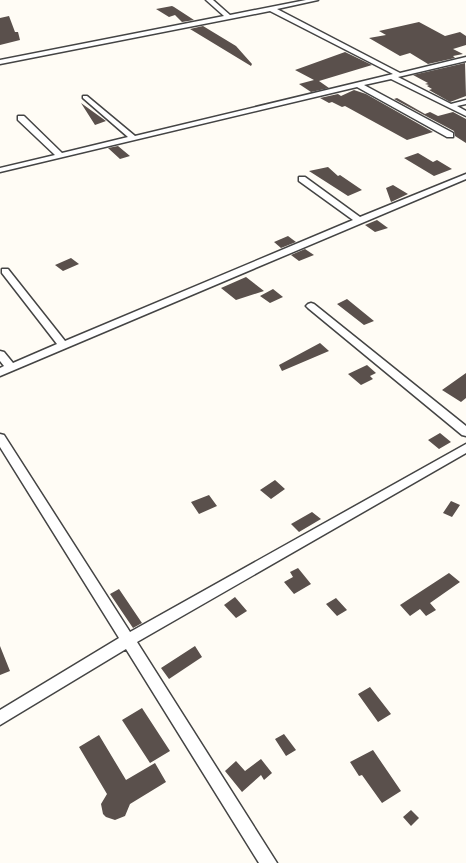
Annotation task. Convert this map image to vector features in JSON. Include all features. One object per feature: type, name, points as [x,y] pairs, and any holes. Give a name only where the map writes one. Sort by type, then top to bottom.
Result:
[{"type":"street","points":[[208,0],[228,16]]},
{"type":"street","points":[[0,62],[315,0]]},
{"type":"street","points":[[272,8],[400,75]]},
{"type":"street","points":[[0,170],[466,59]]},
{"type":"street","points":[[392,77],[466,114]]},
{"type":"street","points":[[358,85],[450,134]]},
{"type":"street","points":[[85,97],[133,138]]},
{"type":"street","points":[[450,106],[466,102]]},
{"type":"street","points":[[21,118],[61,156]]},
{"type":"street","points":[[0,372],[466,176]]},
{"type":"street","points":[[302,179],[360,221]]},
{"type":"street","points":[[5,272],[64,346]]},
{"type":"street","points":[[311,306],[466,432]]},
{"type":"street","points":[[0,354],[11,367]]},
{"type":"street","points":[[0,438],[269,863]]},
{"type":"street","points":[[0,718],[129,640],[466,448]]},
{"type":"building","points":[[172,6],[194,20],[182,22],[175,15],[169,17],[156,9]]},
{"type":"building","points":[[9,16],[15,32],[18,32],[20,40],[0,45],[0,18]]},
{"type":"building","points":[[419,22],[445,36],[460,32],[466,36],[466,45],[453,49],[463,54],[453,56],[455,58],[428,64],[410,53],[400,56],[369,38],[386,35],[379,31]]},
{"type":"building","points":[[203,26],[236,46],[252,64],[251,66],[190,29]]},
{"type":"building","points":[[345,52],[372,65],[319,81],[329,88],[311,92],[299,84],[314,80],[295,70]]},
{"type":"building","points":[[465,63],[466,96],[450,102],[429,90],[432,89],[427,86],[429,85],[425,84],[428,83],[413,75]]},
{"type":"building","points":[[354,90],[366,94],[433,132],[407,140],[345,106],[342,107],[332,102],[329,103],[320,98],[338,94],[341,96]]},
{"type":"building","points":[[397,98],[425,114],[430,112],[438,116],[453,112],[466,119],[466,143],[455,136],[454,131],[394,99]]},
{"type":"building","points":[[81,103],[106,121],[95,125]]},
{"type":"building","points":[[118,146],[130,156],[120,159],[108,148]]},
{"type":"building","points":[[418,153],[433,162],[437,160],[452,169],[434,176],[404,158]]},
{"type":"building","points":[[328,167],[338,176],[340,175],[362,190],[348,196],[309,171]]},
{"type":"building","points":[[393,185],[408,194],[391,202],[386,188]]},
{"type":"building","points":[[377,220],[388,228],[375,232],[365,225]]},
{"type":"building","points":[[288,236],[296,242],[281,248],[274,242]]},
{"type":"building","points":[[305,249],[314,255],[299,261],[291,255]]},
{"type":"building","points":[[71,258],[79,264],[63,271],[55,265]]},
{"type":"building","points":[[246,277],[264,291],[236,300],[221,288]]},
{"type":"building","points":[[273,289],[283,297],[270,303],[260,296]]},
{"type":"building","points":[[347,299],[374,321],[364,325],[337,304]]},
{"type":"building","points":[[320,343],[329,351],[282,371],[279,365]]},
{"type":"building","points":[[367,365],[376,373],[370,376],[373,379],[361,385],[348,374]]},
{"type":"building","points":[[466,373],[466,398],[461,402],[442,390]]},
{"type":"building","points":[[440,433],[451,442],[439,449],[428,440]]},
{"type":"building","points":[[275,480],[285,489],[271,499],[260,490]]},
{"type":"building","points":[[209,495],[217,506],[199,514],[191,502]]},
{"type":"building","points":[[451,501],[460,505],[452,517],[443,513]]},
{"type":"building","points":[[312,512],[321,519],[299,532],[291,524]]},
{"type":"building","points":[[298,568],[311,584],[294,594],[284,582],[293,577],[290,572]]},
{"type":"building","points":[[449,573],[460,582],[430,603],[436,610],[426,616],[420,609],[410,616],[400,605]]},
{"type":"building","points":[[119,589],[142,623],[133,628],[110,594]]},
{"type":"building","points":[[235,597],[247,611],[236,618],[224,605]]},
{"type":"building","points":[[336,598],[347,610],[337,616],[326,604]]},
{"type":"building","points":[[0,646],[10,671],[0,675]]},
{"type":"building","points":[[195,646],[202,657],[169,679],[161,668]]},
{"type":"building","points":[[370,687],[391,714],[378,722],[358,694]]},
{"type":"building","points":[[142,708],[170,751],[150,763],[122,720]]},
{"type":"building","points":[[284,734],[296,750],[286,756],[275,739]]},
{"type":"building","points":[[99,735],[126,780],[155,763],[166,782],[130,804],[125,816],[115,820],[103,814],[101,804],[107,794],[79,747]]},
{"type":"building","points":[[373,750],[401,791],[382,803],[362,775],[359,776],[350,762]]},
{"type":"building","points":[[261,759],[272,773],[264,780],[261,775],[242,792],[225,771],[236,761],[245,771]]},
{"type":"building","points":[[411,810],[419,818],[411,826],[403,817]]}]
